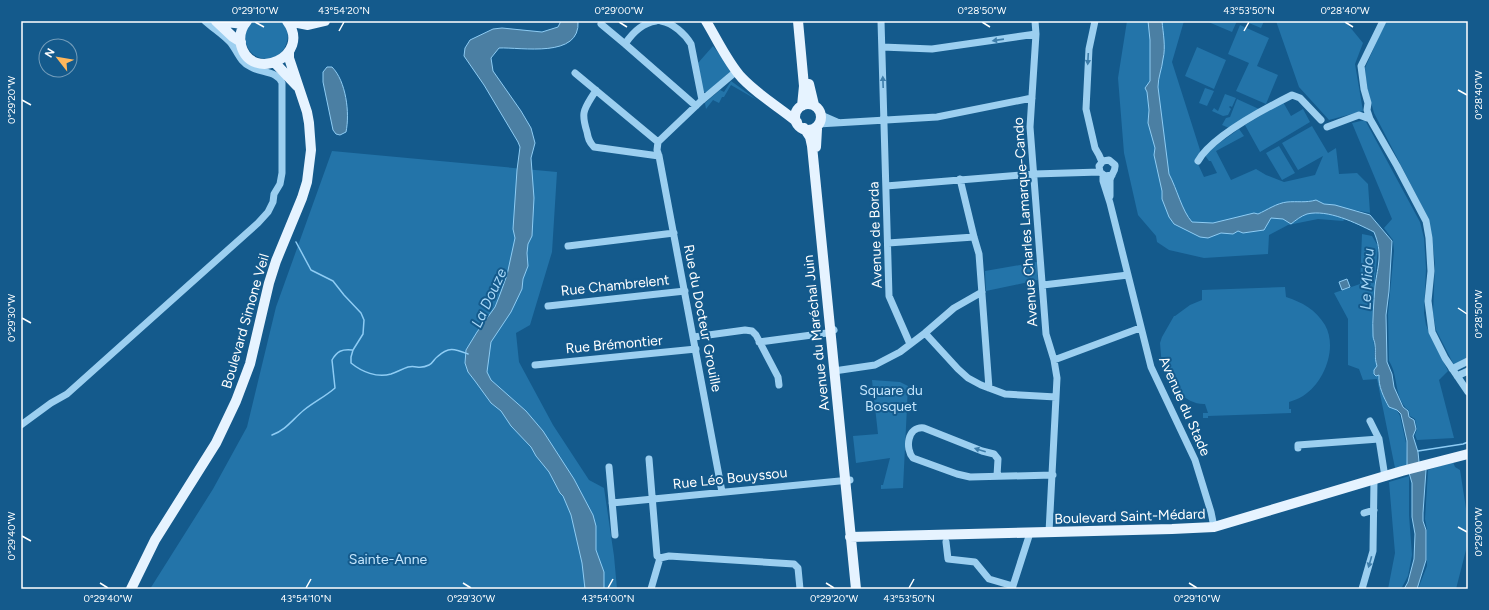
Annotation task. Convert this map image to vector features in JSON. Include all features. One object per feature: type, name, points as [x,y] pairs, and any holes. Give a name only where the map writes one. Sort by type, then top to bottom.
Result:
[{"type":"main road","points":[[216,21],[245,23],[241,33],[241,42],[245,52],[253,60],[263,64],[275,63],[285,57],[289,52],[293,35],[288,21]]},
{"type":"main road","points":[[216,21],[233,37],[241,42]]},
{"type":"main road","points":[[288,21],[308,25],[325,21]]},
{"type":"main road","points":[[706,21],[735,70],[742,78],[800,125],[810,129],[818,122],[819,111],[814,105],[810,94],[802,21]]},
{"type":"main road","points":[[798,21],[804,86],[804,99],[801,107],[796,113],[800,125]]},
{"type":"main road","points":[[293,35],[308,25]]},
{"type":"main road","name":"Boulevard Simone Veil","points":[[131,589],[162,528],[216,443],[242,387],[256,343],[269,283],[281,246],[302,198],[310,168],[311,150],[309,123],[307,112],[289,58],[289,52]]},
{"type":"main road","name":"Boulevard Simone Veil","points":[[275,63],[298,88]]},
{"type":"main road","points":[[780,108],[791,109],[808,104],[814,105]]},
{"type":"main road","name":"Avenue du Maréchal Juin","points":[[818,122],[816,144],[832,331]]},
{"type":"main road","name":"Avenue du Maréchal Juin","points":[[800,125],[810,137],[812,144],[853,537]]},
{"type":"main road","name":"Boulevard Saint-Médard","points":[[853,537],[1214,527],[1402,471],[1468,454]]},
{"type":"main road","points":[[853,537],[856,589]]},
{"type":"main road","points":[[853,537],[861,589]]},
{"type":"street","points":[[21,425],[66,394],[258,223],[268,212],[274,194],[280,184],[282,173],[281,78],[276,74],[259,71],[249,67],[239,58],[230,42],[205,21]]},
{"type":"street","points":[[625,44],[632,33],[647,23],[656,21]]},
{"type":"street","points":[[661,21],[669,24],[686,36],[691,44],[702,100]]},
{"type":"street","name":"Avenue de Borda","points":[[881,21],[890,300],[910,344]]},
{"type":"street","name":"Avenue Charles Lamarque-Cando","points":[[1034,21],[1036,34],[1030,127],[1046,334],[1054,360],[1057,378],[1049,532]]},
{"type":"street","points":[[1095,21],[1089,49],[1086,109],[1095,148],[1102,162]]},
{"type":"street","points":[[1383,21],[1362,66],[1370,119],[1426,221],[1429,238],[1431,272],[1428,301],[1432,332],[1445,358],[1468,392]]},
{"type":"street","points":[[601,24],[696,106]]},
{"type":"street","points":[[882,47],[932,49],[1036,34]]},
{"type":"street","points":[[575,72],[658,142],[702,100],[733,74],[735,70]]},
{"type":"street","points":[[596,90],[583,112],[582,118],[590,143],[594,147],[658,153]]},
{"type":"street","points":[[1198,161],[1203,153],[1227,133],[1265,109],[1292,95],[1300,98],[1321,120]]},
{"type":"street","points":[[818,122],[884,121],[937,117],[1032,98]]},
{"type":"street","points":[[1327,127],[1359,115],[1370,119]]},
{"type":"street","name":"Rue du Docteur Grouille","points":[[658,142],[658,153],[694,337],[722,492]]},
{"type":"street","points":[[886,186],[1034,174],[1102,173],[1107,176],[1112,174],[1116,168],[1114,162],[1107,160],[1102,162],[1099,166],[1102,173]]},
{"type":"street","name":"Avenue du Stade","points":[[1102,173],[1151,367],[1195,460],[1211,512],[1214,527]]},
{"type":"street","name":"Avenue du Stade","points":[[1110,202],[1110,180],[1112,174]]},
{"type":"street","points":[[960,179],[974,237],[980,254],[989,388]]},
{"type":"street","points":[[568,246],[674,233]]},
{"type":"street","points":[[888,243],[974,237]]},
{"type":"street","points":[[1043,285],[1128,275]]},
{"type":"street","name":"Rue Chambrelent","points":[[548,306],[685,291]]},
{"type":"street","points":[[836,371],[875,365],[900,352],[954,308],[982,292]]},
{"type":"street","points":[[1054,360],[1140,328]]},
{"type":"street","points":[[694,337],[745,330],[752,331],[778,377],[779,385]]},
{"type":"street","points":[[759,342],[827,333],[832,331]]},
{"type":"street","points":[[925,333],[968,378],[1005,394],[1056,397]]},
{"type":"street","name":"Rue Brémontier","points":[[535,365],[696,350]]},
{"type":"street","points":[[1452,369],[1468,361]]},
{"type":"street","points":[[1457,376],[1468,371]]},
{"type":"street","points":[[1370,421],[1379,439],[1385,477]]},
{"type":"street","points":[[997,476],[998,459],[994,454],[982,451],[924,428],[916,428],[912,432],[909,453],[916,460],[957,474],[970,477],[1053,476]]},
{"type":"street","points":[[1298,448],[1298,445],[1379,439]]},
{"type":"street","points":[[649,459],[657,556],[660,558]]},
{"type":"street","points":[[609,467],[615,535]]},
{"type":"street","name":"Rue Léo Bouyssou","points":[[612,503],[847,480]]},
{"type":"street","points":[[1362,589],[1373,551],[1374,480]]},
{"type":"street","points":[[1364,513],[1374,510]]},
{"type":"street","points":[[946,542],[948,559],[975,562],[989,579],[1013,588],[1030,533]]},
{"type":"street","points":[[1368,547],[1374,534]]},
{"type":"street","points":[[660,558],[669,556],[794,564],[798,568],[800,589]]},
{"type":"street","points":[[651,589],[660,558]]},
{"type":"green space","points":[[250,21],[281,21],[285,25],[288,33],[288,38],[284,49],[272,58],[265,59],[252,53],[247,47],[244,33]]},
{"type":"green space","points":[[1127,21],[1184,21],[1172,62],[1200,150],[1198,164],[1204,177],[1217,173],[1211,161],[1209,161],[1204,154],[1239,129],[1244,136],[1216,151],[1231,180],[1256,169],[1266,175],[1284,182],[1315,175],[1323,156],[1298,170],[1282,143],[1312,126],[1328,153],[1336,148],[1339,174],[1357,173],[1368,184],[1370,213],[1354,210],[1343,221],[1318,219],[1288,225],[1269,235],[1268,254],[1204,258],[1169,250],[1157,242],[1156,236],[1138,215],[1124,153],[1118,78]]},
{"type":"green space","points":[[1206,21],[1237,21],[1232,32]]},
{"type":"green space","points":[[1244,21],[1264,21],[1261,28]]},
{"type":"green space","points":[[1276,21],[1345,21],[1363,43],[1355,64],[1363,111],[1329,120],[1299,87]]},
{"type":"green space","points":[[1387,21],[1468,21],[1468,359],[1454,365],[1436,330],[1433,313],[1435,264],[1432,236],[1427,216],[1374,113],[1367,88],[1365,68]]},
{"type":"green space","points":[[1240,25],[1269,38],[1257,66],[1278,75],[1266,104],[1236,91],[1249,63],[1228,54]]},
{"type":"green space","points":[[713,46],[730,67],[730,72],[707,92],[703,92],[698,63]]},
{"type":"green space","points":[[1197,47],[1226,60],[1214,89],[1185,76]]},
{"type":"green space","points":[[731,81],[757,100],[731,85],[719,103],[713,100],[706,109],[705,103],[720,90],[724,92]]},
{"type":"green space","points":[[1205,88],[1214,91],[1207,106],[1199,103]]},
{"type":"green space","points":[[1225,94],[1236,98],[1232,107],[1229,107],[1231,109],[1228,115],[1223,116],[1212,111],[1214,108],[1218,111]]},
{"type":"green space","points":[[1237,99],[1259,109],[1229,128],[1222,125],[1226,118],[1230,117]]},
{"type":"green space","points":[[1283,102],[1291,116],[1303,109],[1310,122],[1260,152],[1245,125]]},
{"type":"green space","points":[[1365,120],[1420,222],[1424,238],[1426,268],[1424,313],[1426,325],[1448,371],[1439,380],[1454,438],[1417,440],[1415,435],[1417,429],[1415,419],[1410,416],[1409,411],[1398,393],[1394,373],[1389,361],[1388,314],[1394,251],[1393,240],[1384,228],[1392,219],[1352,123]]},
{"type":"green space","points":[[1279,146],[1295,173],[1282,180],[1266,153]]},
{"type":"green space","name":"Sainte-Anne","points":[[332,151],[557,172],[552,252],[530,325],[516,333],[519,362],[553,425],[589,480],[604,488],[614,556],[617,589],[150,589],[213,489],[247,427],[276,307]]},
{"type":"green space","points":[[1362,234],[1372,236],[1378,246],[1372,320],[1374,357],[1378,361],[1387,391],[1400,416],[1406,443],[1407,465],[1395,468],[1377,379],[1363,380],[1359,369],[1348,365],[1348,319],[1334,293],[1360,284]]},
{"type":"green space","points":[[1037,262],[1038,280],[986,291],[985,271]]},
{"type":"green space","points":[[1285,287],[1286,297],[1298,301],[1313,311],[1325,325],[1329,334],[1329,354],[1323,374],[1311,390],[1301,397],[1289,402],[1289,409],[1291,409],[1291,413],[1208,416],[1208,418],[1203,418],[1203,413],[1208,413],[1205,404],[1191,401],[1179,393],[1170,381],[1165,367],[1162,367],[1160,343],[1174,316],[1190,305],[1202,300],[1202,290]]},
{"type":"green space","name":"Square du Bosquet","points":[[872,380],[900,382],[908,386],[903,488],[881,489],[890,458],[856,463],[853,436],[878,434]]},
{"type":"green space","points":[[1453,462],[1455,467],[1460,470],[1468,521],[1468,542],[1456,589],[1418,589],[1427,566],[1427,530],[1425,519],[1428,470]]},
{"type":"green space","points":[[1409,476],[1409,515],[1412,555],[1408,576],[1401,589],[1388,589],[1395,553],[1389,482]]},
{"type":"shaded area","points":[[561,21],[578,21],[576,33],[570,41],[560,46],[548,48],[499,48],[491,58],[493,71],[531,128],[535,143],[531,158],[534,198],[532,236],[528,244],[527,253],[528,266],[523,279],[522,289],[511,312],[491,342],[487,372],[491,380],[526,411],[543,431],[574,479],[593,515],[596,526],[596,550],[604,572],[604,589],[585,589],[582,563],[571,515],[563,496],[549,472],[536,456],[531,447],[511,426],[501,411],[491,403],[468,372],[465,363],[466,350],[495,307],[507,275],[515,238],[513,229],[520,147],[484,85],[464,56],[465,48],[470,40],[493,29],[502,28],[542,32],[558,27]]},
{"type":"shaded area","points":[[1148,21],[1162,21],[1164,50],[1158,87],[1169,174],[1182,206],[1192,222],[1213,223],[1254,213],[1258,214],[1283,203],[1316,200],[1324,204],[1335,205],[1370,215],[1392,241],[1386,315],[1387,362],[1392,374],[1394,387],[1403,407],[1408,411],[1409,417],[1414,420],[1416,429],[1413,436],[1418,452],[1419,462],[1426,470],[1423,521],[1426,530],[1426,560],[1417,589],[1404,589],[1408,582],[1414,559],[1415,534],[1412,517],[1412,483],[1407,466],[1407,441],[1401,414],[1397,410],[1389,407],[1380,388],[1379,375],[1376,376],[1374,374],[1374,370],[1377,366],[1373,337],[1373,317],[1379,253],[1374,232],[1342,218],[1324,213],[1307,214],[1291,224],[1283,219],[1271,218],[1264,230],[1243,233],[1238,231],[1233,234],[1221,233],[1208,238],[1200,237],[1174,224],[1169,217],[1162,199],[1162,191],[1154,155],[1155,148],[1148,123],[1149,110],[1147,92],[1145,88],[1150,81],[1150,40]]},
{"type":"shaded area","points":[[327,67],[332,67],[337,73],[341,80],[346,98],[346,132],[340,135],[336,134],[333,130],[323,82],[323,72]]},
{"type":"shaded area","points":[[1347,279],[1350,287],[1342,290],[1339,282]]},
{"type":"waterway","points":[[296,242],[311,270],[333,281],[361,313],[364,320],[363,334],[353,350],[351,357],[351,363],[355,366],[375,375],[386,375],[408,367],[426,366],[445,351],[456,350],[468,354]]},
{"type":"waterway","points":[[272,435],[277,433],[304,410],[335,388],[332,360],[340,351],[352,350]]},
{"type":"waterway","points":[[1418,451],[1468,442]]},
{"type":"water label","name":"Le Midou","points":[[1367,279]]},
{"type":"water label","name":"La Douze","points":[[489,298]]}]
